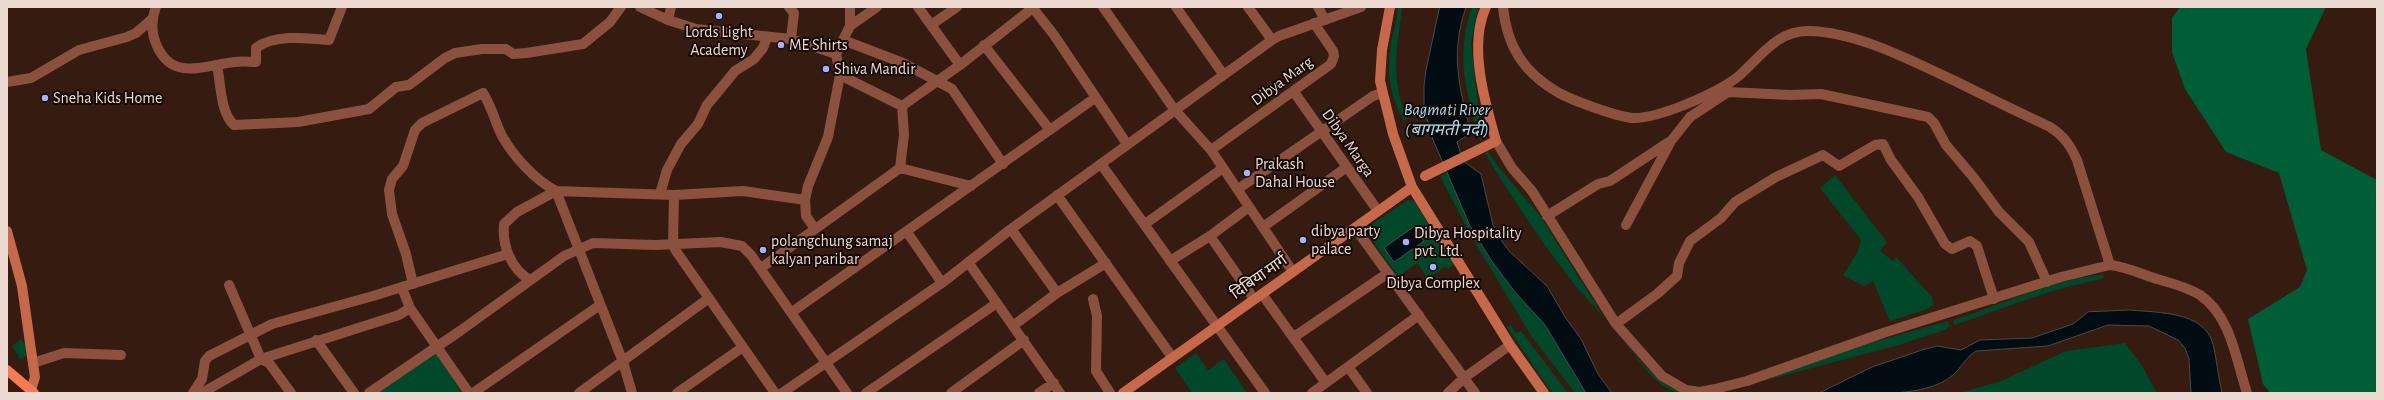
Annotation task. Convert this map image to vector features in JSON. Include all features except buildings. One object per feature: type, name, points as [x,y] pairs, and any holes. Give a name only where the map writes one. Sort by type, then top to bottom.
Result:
[{"type":"main road","points":[[1390,7],[1380,67],[1382,93],[1412,187],[1510,345],[1544,393]]},
{"type":"main road","points":[[1424,176],[1496,141],[1487,111],[1480,72],[1480,26],[1486,7]]},
{"type":"main road","name":"दिबिया मार्ग","points":[[1123,393],[1216,325],[1258,297],[1412,187]]},
{"type":"main road","points":[[7,231],[22,286],[35,377],[32,392]]},
{"type":"main road","points":[[7,370],[32,392]]},
{"type":"street","points":[[156,7],[152,18],[154,39],[158,49],[171,65],[180,68],[235,62],[256,62],[256,48],[263,44],[285,39],[329,40],[342,7]]},
{"type":"street","points":[[217,65],[225,111],[229,120],[234,125],[298,122],[369,109],[396,87],[409,85],[423,77],[445,58],[455,53],[482,49],[506,49],[513,54],[583,44],[610,22],[621,7]]},
{"type":"street","points":[[640,7],[668,20],[696,29],[791,39],[836,54]]},
{"type":"street","points":[[668,20],[671,7]]},
{"type":"street","points":[[789,7],[794,13],[791,39]]},
{"type":"street","points":[[815,229],[806,216],[805,200],[808,186],[828,137],[840,75],[836,54],[850,26],[850,7]]},
{"type":"street","points":[[850,26],[877,7]]},
{"type":"street","points":[[918,7],[960,65]]},
{"type":"street","points":[[931,25],[957,7]]},
{"type":"street","points":[[902,106],[960,65],[1033,7],[1054,35],[1127,144]]},
{"type":"street","points":[[1103,7],[1174,109],[1211,150],[1293,272]]},
{"type":"street","points":[[1176,7],[1222,74]]},
{"type":"street","points":[[1248,7],[1272,40]]},
{"type":"street","points":[[1318,7],[1325,20]]},
{"type":"street","points":[[782,393],[942,283],[1057,195],[1222,74],[1272,40],[1314,23],[1361,7]]},
{"type":"street","points":[[1503,7],[1511,46],[1540,82],[1573,101],[1633,118],[1660,112],[1702,98],[1739,76],[1776,40],[1797,32],[1832,34],[1870,44],[1909,59],[2061,134],[2069,144],[2077,160],[2110,266]]},
{"type":"street","points":[[7,82],[31,78],[79,50],[127,37],[136,33],[152,18]]},
{"type":"street","name":"Dibya Marg","points":[[1211,150],[1324,70],[1332,60],[1333,51],[1314,23]]},
{"type":"street","points":[[660,194],[668,170],[681,144],[698,124],[707,106],[735,71],[754,59],[764,48],[767,37]]},
{"type":"street","points":[[843,40],[903,63],[938,80],[952,89],[1003,164]]},
{"type":"street","points":[[984,45],[1050,130]]},
{"type":"street","points":[[840,75],[902,106]]},
{"type":"street","name":"Dibya Marga","points":[[1294,92],[1378,211]]},
{"type":"street","points":[[1626,225],[1671,141],[1690,117],[1728,92],[1790,95],[1821,94],[1882,108],[1919,113],[1928,117],[1934,123],[1946,145],[1974,178],[1999,212],[2029,242],[2047,282]]},
{"type":"street","points":[[413,284],[406,254],[392,214],[388,190],[392,179],[403,166],[415,130],[422,124],[483,93],[492,106],[502,136],[523,163],[548,186],[556,191],[622,362],[632,393]]},
{"type":"street","points":[[1238,190],[1373,96],[1382,93]]},
{"type":"street","points":[[792,312],[1095,98]]},
{"type":"street","points":[[761,268],[900,168],[904,135],[902,106]]},
{"type":"street","points":[[1496,141],[1512,168],[1532,191],[1616,324],[1662,376],[1686,390],[1700,392],[1747,381],[1860,340],[2047,282],[2101,266],[2123,266],[2200,295],[2214,308],[2224,322],[2232,342],[2247,393]]},
{"type":"street","points":[[1547,216],[1598,184],[1610,181],[1671,141]]},
{"type":"street","points":[[1616,324],[1657,294],[1677,276],[1679,263],[1690,241],[1721,218],[1735,202],[1763,184],[1809,161],[1823,156],[1839,166],[1875,146],[1883,144],[1891,160],[1918,197],[1945,244],[1952,249],[1970,241],[1976,246],[1994,299]]},
{"type":"street","points":[[1101,164],[1265,393]]},
{"type":"street","points":[[1263,227],[1347,167]]},
{"type":"street","points":[[900,168],[971,186]]},
{"type":"street","points":[[1145,224],[1223,168]]},
{"type":"street","points":[[530,280],[521,274],[508,254],[503,232],[506,220],[549,193],[556,191],[674,195],[743,191],[805,200]]},
{"type":"street","points":[[674,195],[673,245],[775,393]]},
{"type":"street","points":[[1057,195],[1172,357]]},
{"type":"street","points":[[1170,261],[1210,236],[1249,207]]},
{"type":"street","points":[[1355,228],[1475,393]]},
{"type":"street","points":[[1011,229],[1057,293]]},
{"type":"street","points":[[907,232],[942,283]]},
{"type":"street","points":[[1210,236],[1258,297],[1294,337],[1326,384]]},
{"type":"street","points":[[369,393],[564,256],[578,249],[594,244],[673,245],[733,243],[742,246],[761,268],[847,393]]},
{"type":"street","points":[[193,393],[202,379],[205,361],[209,356],[272,324],[402,288],[508,254]]},
{"type":"street","points":[[968,262],[1060,393]]},
{"type":"street","points":[[1014,326],[1057,293],[1106,263]]},
{"type":"street","points":[[1294,337],[1388,273]]},
{"type":"street","points":[[229,285],[261,359],[269,363],[290,393]]},
{"type":"street","points":[[402,288],[410,308],[469,393]]},
{"type":"street","points":[[579,393],[709,298]]},
{"type":"street","points":[[1093,300],[1097,316],[1096,371],[1110,393]]},
{"type":"street","points":[[866,393],[997,303]]},
{"type":"street","points":[[473,393],[600,305]]},
{"type":"street","points":[[202,393],[217,390],[261,359],[316,340],[400,315],[410,308]]},
{"type":"street","points":[[1312,393],[1349,368],[1419,315]]},
{"type":"street","points":[[316,340],[354,393]]},
{"type":"street","points":[[951,393],[1024,340]]},
{"type":"street","points":[[1448,393],[1464,378],[1510,345]]},
{"type":"street","points":[[677,393],[743,347]]},
{"type":"street","points":[[33,363],[64,353],[121,355]]},
{"type":"street","points":[[1349,368],[1368,393]]},
{"type":"street","points":[[1039,393],[1054,383]]},
{"type":"green space","points":[[1398,7],[1402,7],[1396,64],[1398,89],[1407,120],[1404,121],[1392,93],[1389,74],[1391,43]]},
{"type":"green space","points":[[1472,7],[1478,7],[1471,43],[1482,139],[1480,140],[1470,106],[1464,74],[1463,58],[1467,25]]},
{"type":"green space","points":[[2180,7],[2326,7],[2306,49],[2321,150],[2377,180],[2377,393],[2270,393],[2263,384],[2248,319],[2300,287],[2307,270],[2279,173],[2226,152],[2185,89],[2172,52],[2172,18]]},
{"type":"green space","points":[[1488,151],[1497,165],[1541,217],[1605,319],[1559,265],[1537,234],[1515,202],[1485,153]]},
{"type":"green space","points":[[1447,172],[1470,226],[1491,260],[1515,292],[1545,325],[1586,393],[1575,393],[1532,337],[1471,236],[1440,176]]},
{"type":"green space","points":[[1835,175],[1887,242],[1880,251],[1893,261],[1896,257],[1932,297],[1934,305],[1925,310],[1890,321],[1873,281],[1864,286],[1843,275],[1858,251],[1861,240],[1820,188]]},
{"type":"green space","name":"Dibya Hospitality pvt. Ltd.","points":[[1408,200],[1414,201],[1454,264],[1448,269],[1446,266],[1428,279],[1417,263],[1398,277],[1367,232],[1368,227]]},
{"type":"green space","points":[[2104,274],[2103,279],[2046,293],[1954,325],[1953,320],[2028,293],[2065,281]]},
{"type":"green space","points":[[1948,321],[1950,326],[1945,330],[1899,345],[1751,384],[1859,346]]},
{"type":"green space","points":[[1511,325],[1516,333],[1521,331],[1568,393],[1552,393],[1507,327]]},
{"type":"green space","points":[[21,339],[29,349],[25,352],[27,355],[21,360],[12,346]]},
{"type":"green space","points":[[1623,340],[1643,364],[1658,378],[1675,389],[1685,393],[1675,392],[1657,381],[1642,365]]},
{"type":"green space","points":[[2125,343],[2141,364],[2157,393],[1960,393],[2001,381],[2066,351]]},
{"type":"green space","points":[[436,351],[461,392],[460,393],[374,393]]},
{"type":"green space","points":[[1196,353],[1208,370],[1224,359],[1247,393],[1192,393],[1175,368]]},
{"type":"water","name":"Bagmati River (बागमती नदी)","points":[[1440,7],[1466,7],[1458,40],[1457,55],[1460,85],[1471,133],[1457,142],[1463,161],[1481,174],[1493,225],[1503,243],[1510,252],[1547,286],[1565,317],[1581,339],[1598,374],[1612,393],[1586,393],[1545,325],[1515,292],[1491,260],[1470,226],[1431,135],[1424,106],[1426,70]]},
{"type":"water","points":[[1414,227],[1424,241],[1394,262],[1384,248]]},
{"type":"water","points":[[2131,310],[2167,313],[2190,320],[2200,325],[2208,333],[2213,344],[2222,393],[2191,393],[2189,359],[2185,348],[2178,340],[2149,326],[2108,325],[2048,346],[1976,351],[1953,375],[1941,383],[1908,392],[1870,394],[1819,393],[1872,367],[1925,349],[1937,346],[1961,350],[1980,340],[2032,338],[2073,324],[2088,312]]},
{"type":"place","name":"Lords Light Academy","points":[[719,16]]},
{"type":"place","name":"ME Shirts","points":[[781,45]]},
{"type":"place","name":"Shiva Mandir","points":[[826,69]]},
{"type":"place","name":"Sneha Kids Home","points":[[45,98]]},
{"type":"place","name":"Prakash Dahal House","points":[[1247,173]]},
{"type":"place","name":"dibya party palace","points":[[1303,240]]},
{"type":"place","name":"Dibya Hospitality pvt. Ltd.","points":[[1406,242]]},
{"type":"place","name":"polangchung samaj kalyan paribar","points":[[763,250]]},
{"type":"place","name":"Dibya Complex","points":[[1433,267]]}]
